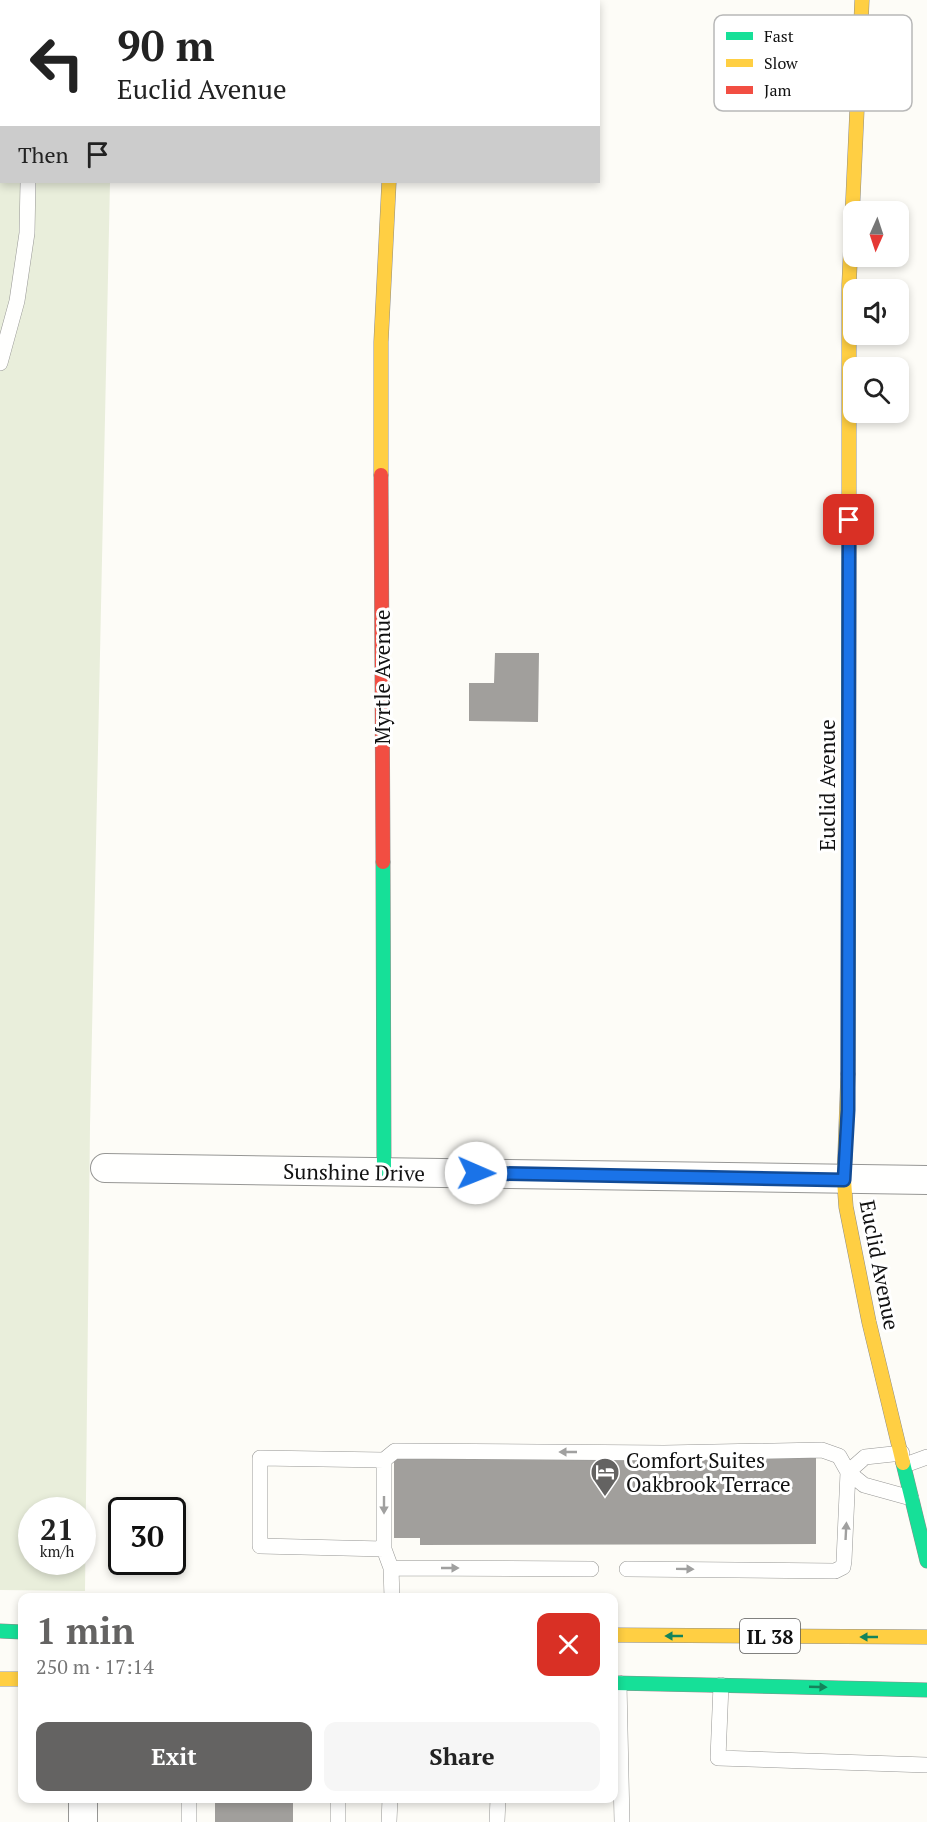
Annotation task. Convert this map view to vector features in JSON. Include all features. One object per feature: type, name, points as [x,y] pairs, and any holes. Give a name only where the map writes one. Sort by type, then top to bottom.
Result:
[{"type":"street","name":"Euclid Avenue","points":[[861,15],[862,0]]},
{"type":"street","name":"Euclid Avenue","points":[[857,111],[849,285],[848,1086],[844,1180],[846,1207],[868,1322],[927,1561]]},
{"type":"street","name":"Myrtle Avenue","points":[[384,1172],[381,342],[389,183]]},
{"type":"street","name":"Sunshine Drive","points":[[105,1168],[927,1180]]},
{"type":"street","points":[[0,1631],[18,1632]]},
{"type":"street","name":"IL 38","points":[[618,1635],[927,1637]]},
{"type":"street","points":[[0,1679],[18,1679]]},
{"type":"street","points":[[618,1683],[927,1690]]},
{"type":"street","points":[[83,1803],[83,1822]]},
{"type":"lane","points":[[0,363],[17,301],[27,233],[28,183]]},
{"type":"lane","points":[[384,1549],[260,1546],[260,1458],[384,1460],[395,1451],[664,1453],[822,1450],[839,1456],[848,1472],[864,1485],[913,1499]]},
{"type":"lane","points":[[627,1569],[835,1571],[843,1567],[844,1561],[848,1472],[865,1457],[903,1459],[927,1457]]},
{"type":"lane","points":[[384,1460],[384,1549],[392,1568],[392,1593]]},
{"type":"lane","points":[[392,1568],[591,1569]]},
{"type":"lane","points":[[722,1685],[718,1758],[927,1765]]},
{"type":"lane","points":[[618,1758],[622,1822]]},
{"type":"lane","points":[[189,1803],[189,1822]]},
{"type":"lane","points":[[338,1803],[338,1822]]},
{"type":"lane","points":[[389,1822],[390,1803]]},
{"type":"lane","points":[[497,1822],[498,1803]]},
{"type":"green space","points":[[0,183],[110,183],[90,1126],[86,1497],[18,1497],[18,1575],[85,1575],[85,1591],[0,1590]]},
{"type":"building","points":[[495,653],[539,653],[538,722],[469,721],[469,683],[494,683]]},
{"type":"building","name":"Comfort Suites Oakbrook Terrace","points":[[394,1458],[816,1458],[816,1544],[420,1545],[420,1538],[394,1538]]},
{"type":"building","points":[[215,1803],[293,1803],[293,1822],[215,1822]]},
{"type":"traffic: fast","points":[[848,1074],[849,514]]},
{"type":"traffic: fast","points":[[383,862],[384,1172]]},
{"type":"traffic: fast","points":[[903,1463],[927,1561]]},
{"type":"traffic: fast","points":[[0,1631],[18,1632]]},
{"type":"traffic: fast","points":[[618,1683],[927,1690]]},
{"type":"traffic: slow","points":[[861,15],[862,0]]},
{"type":"traffic: slow","points":[[849,514],[849,285],[857,111]]},
{"type":"traffic: slow","points":[[381,475],[381,342],[389,183]]},
{"type":"traffic: slow","points":[[848,1074],[844,1180],[846,1207],[869,1322],[903,1463]]},
{"type":"traffic: slow","points":[[618,1635],[927,1637]]},
{"type":"traffic: slow","points":[[0,1679],[18,1679]]},
{"type":"traffic: jam","points":[[381,475],[383,862]]},
{"type":"place","name":"Comfort Suites Oakbrook Terrace","points":[[605,1498]]},
{"type":"route","points":[[476,1173],[844,1180],[848,1110],[849,520]]}]
